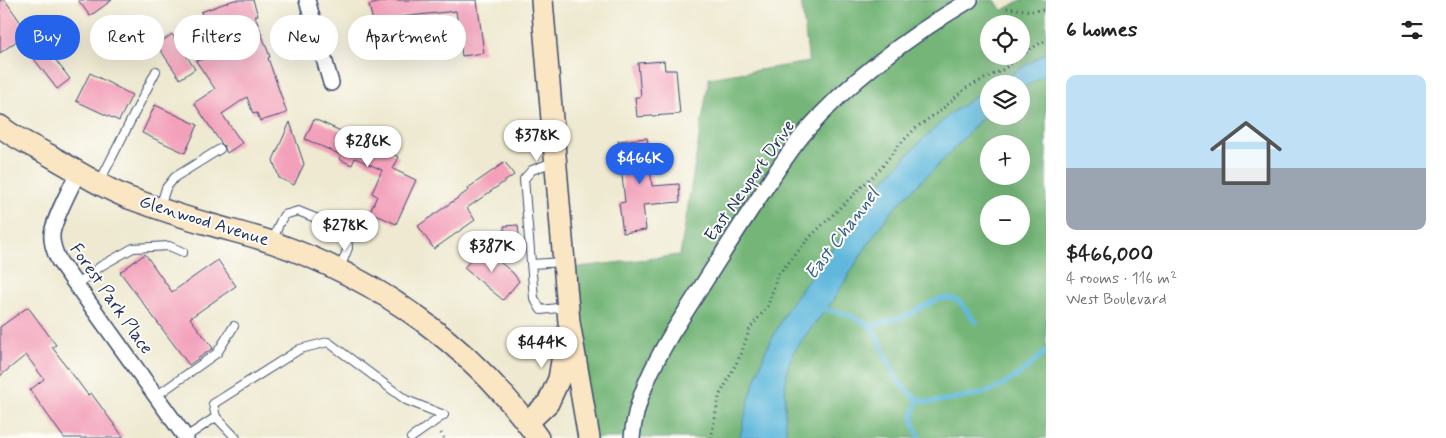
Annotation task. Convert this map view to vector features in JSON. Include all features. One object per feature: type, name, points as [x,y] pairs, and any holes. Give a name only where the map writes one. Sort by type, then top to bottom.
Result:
[{"type":"street","points":[[307,0],[331,83]]},
{"type":"street","points":[[542,0],[568,314],[589,438]]},
{"type":"street","name":"East Newport Drive","points":[[632,438],[636,412],[656,360],[779,166],[805,132],[829,106],[876,65],[916,35],[970,0]]},
{"type":"street","name":"Glenwood Avenue","points":[[0,126],[98,184],[129,198],[203,223],[273,242],[364,282],[409,310],[452,344],[490,380],[532,430]]},
{"type":"street","name":"Forest Park Place","points":[[78,172],[55,222],[52,235],[54,249],[59,261],[186,438]]},
{"type":"street","points":[[532,430],[548,403],[559,379],[568,314]]},
{"type":"lane","points":[[98,184],[156,71]]},
{"type":"lane","points":[[160,208],[166,188],[175,177],[220,149]]},
{"type":"lane","points":[[555,161],[532,170],[524,179],[534,298],[541,310],[568,314]]},
{"type":"lane","points":[[273,242],[284,215],[293,211],[298,211],[343,229],[347,233],[348,248],[340,270]]},
{"type":"lane","points":[[76,285],[101,266],[133,248],[169,246],[183,252]]},
{"type":"lane","points":[[532,264],[563,262]]},
{"type":"lane","points":[[156,396],[217,352],[234,326]]},
{"type":"lane","points":[[236,438],[216,417],[212,404],[300,349],[328,342],[406,400],[444,415],[411,438]]},
{"type":"lane","points":[[186,438],[216,417]]},
{"type":"path","points":[[1007,8],[1033,11],[1046,10]]},
{"type":"path","points":[[711,438],[719,397],[741,354],[750,328],[768,306],[777,276],[811,236],[881,168],[899,145],[918,126],[939,112],[966,88],[1004,69],[1046,40]]},
{"type":"path","points":[[441,433],[444,438]]},
{"type":"green space","points":[[801,0],[995,0],[1002,11],[1021,0],[1046,0],[1046,53],[1030,63],[1030,15],[980,15],[980,65],[1026,65],[1009,75],[980,75],[980,93],[950,114],[912,150],[882,183],[789,306],[765,352],[749,400],[740,438],[589,438],[564,269],[680,255],[709,78],[809,62]]},
{"type":"green space","points":[[1046,74],[1046,438],[787,438],[785,422],[786,382],[791,358],[801,341],[833,300],[864,250],[891,212],[980,121],[980,125],[1030,125],[1030,84]]},
{"type":"water","points":[[1046,53],[1046,74],[1030,84],[1030,75],[1009,75],[1026,65],[1030,65],[1030,63]]},
{"type":"water","points":[[980,93],[980,120],[891,212],[870,240],[833,300],[791,358],[786,382],[785,412],[787,438],[740,438],[749,400],[765,352],[789,306],[882,183],[912,150],[950,114]]},
{"type":"building","points":[[0,0],[5,0],[15,15],[15,42],[0,53]]},
{"type":"building","points":[[78,0],[112,0],[90,15]]},
{"type":"building","points":[[234,0],[253,0],[258,15],[202,15],[201,12]]},
{"type":"building","points":[[390,0],[477,0],[484,53],[466,55],[466,15],[457,15],[456,11],[419,15],[371,15],[369,5]]},
{"type":"building","points":[[260,30],[287,113],[260,121],[257,113],[253,114],[247,97],[222,114],[242,143],[227,153],[194,103],[215,89],[196,61],[260,60]]},
{"type":"building","points":[[172,34],[174,37],[174,60],[189,60],[195,69],[180,79],[164,55],[164,40]]},
{"type":"building","points":[[35,60],[56,60],[70,79],[57,89]]},
{"type":"building","points":[[664,61],[665,70],[676,70],[680,114],[637,117],[635,97],[641,97],[638,63]]},
{"type":"building","points":[[90,73],[132,95],[119,121],[76,101]]},
{"type":"building","points":[[155,105],[198,125],[185,153],[142,133]]},
{"type":"building","points":[[314,119],[399,157],[393,169],[416,180],[396,224],[370,212],[377,196],[372,193],[382,170],[355,158],[352,165],[339,159],[341,155],[305,139]]},
{"type":"building","points":[[290,122],[304,164],[294,185],[279,178],[273,160]]},
{"type":"building","points":[[647,138],[652,186],[679,184],[680,202],[643,205],[646,230],[623,233],[619,203],[625,202],[618,141]]},
{"type":"building","points":[[505,162],[514,175],[467,208],[475,220],[434,249],[418,226]]},
{"type":"building","points":[[518,225],[521,253],[506,254],[504,226]]},
{"type":"building","points":[[482,247],[513,273],[519,281],[503,300],[464,268]]},
{"type":"building","points":[[145,254],[172,292],[218,260],[236,286],[190,318],[213,348],[189,365],[120,272]]},
{"type":"building","points":[[28,307],[56,345],[52,347],[88,395],[91,393],[124,438],[64,438],[30,390],[44,379],[26,355],[0,376],[0,327]]},
{"type":"waterway","points":[[869,326],[904,317],[945,298],[952,298],[958,301],[976,322]]},
{"type":"waterway","points":[[820,308],[852,317],[869,326],[878,338],[892,371],[902,386],[915,398],[926,402],[972,396],[995,389],[1019,374],[1046,351]]},
{"type":"waterway","points":[[918,400],[913,419],[920,438]]},
{"type":"water label","name":"East Channel","points":[[842,234]]}]
